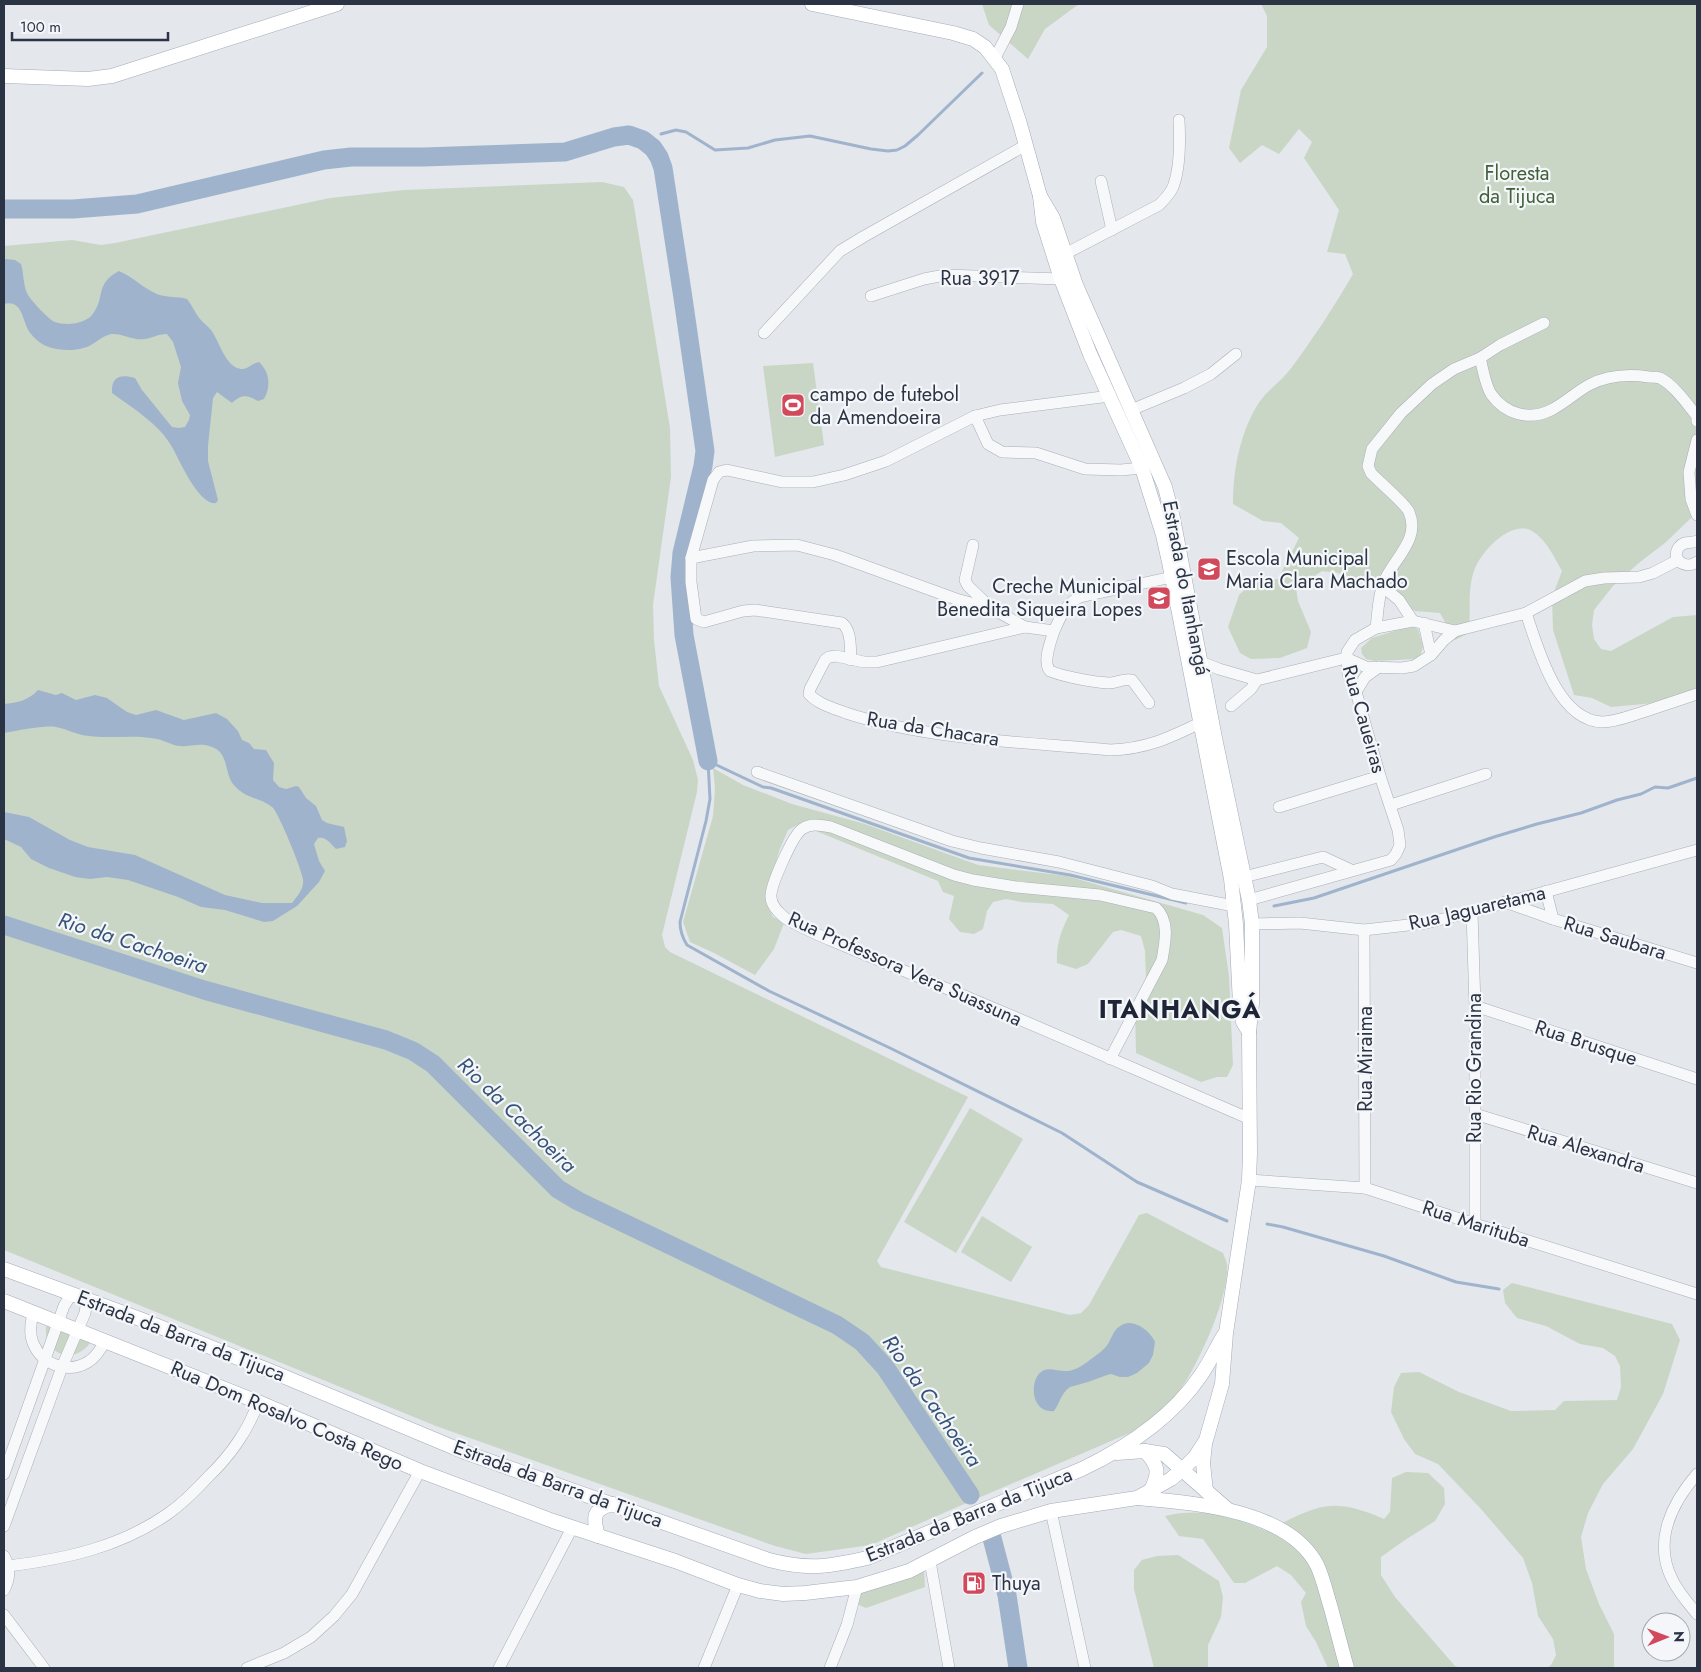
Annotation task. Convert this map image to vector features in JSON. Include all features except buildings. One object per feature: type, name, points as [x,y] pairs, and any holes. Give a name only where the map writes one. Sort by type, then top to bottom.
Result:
[{"type":"main road","points":[[4,76],[88,79],[112,76],[337,4]]},
{"type":"main road","name":"Estrada do Itanhangá","points":[[812,4],[834,6],[954,33],[973,39],[985,47],[995,58],[1002,69],[1009,88],[1040,196],[1043,222],[1061,279],[1090,354],[1142,468],[1163,535],[1200,723],[1238,878],[1249,900],[1252,924],[1252,1003],[1249,1032],[1249,1180],[1226,1332]]},
{"type":"main road","name":"Estrada do Itanhangá","points":[[1040,196],[1053,218],[1076,285],[1165,487],[1173,518],[1201,662],[1238,878],[1234,906],[1240,1004],[1243,1022],[1249,1032]]},
{"type":"main road","name":"Estrada da Barra da Tijuca","points":[[4,1269],[264,1368],[467,1453],[768,1560],[808,1567],[832,1566],[867,1558],[1082,1469],[1116,1453],[1175,1408],[1201,1375],[1226,1332]]},
{"type":"main road","name":"Rua Dom Rosalvo Costa Rego","points":[[4,1301],[258,1402],[420,1471],[572,1528]]},
{"type":"main road","name":"Estrada da Barra da Tijuca","points":[[572,1528],[760,1591],[783,1594],[828,1592],[857,1588],[909,1571],[975,1536],[1001,1526],[1051,1511],[1143,1495],[1183,1469],[1195,1457],[1206,1440],[1222,1384],[1226,1332]]},
{"type":"main road","points":[[1206,1440],[1203,1463],[1206,1491]]},
{"type":"main road","points":[[1143,1495],[1156,1480],[1157,1472],[1153,1459],[1145,1451]]},
{"type":"main road","name":"Estrada da Barra da Tijuca","points":[[1116,1453],[1145,1451],[1164,1454],[1228,1509]]},
{"type":"main road","points":[[1143,1495],[1228,1509],[1281,1530],[1308,1550],[1318,1566],[1324,1583],[1347,1668]]},
{"type":"main road","points":[[598,1536],[594,1524],[596,1514],[603,1507],[614,1504]]},
{"type":"street","points":[[995,58],[1010,27],[1018,4]]},
{"type":"street","points":[[1065,254],[1159,205],[1167,196],[1174,186],[1181,146],[1179,120]]},
{"type":"street","points":[[764,333],[840,251],[1026,145]]},
{"type":"street","points":[[1101,181],[1112,230]]},
{"type":"street","name":"Rua 3917","points":[[871,296],[924,279],[945,275],[1061,279]]},
{"type":"street","points":[[1376,628],[1382,586],[1388,572],[1407,546],[1412,528],[1408,510],[1371,473],[1368,466],[1372,450],[1401,413],[1432,384],[1454,369],[1480,358],[1500,345],[1544,323]]},
{"type":"street","points":[[1131,410],[1184,388],[1211,374],[1236,354]]},
{"type":"street","points":[[1480,358],[1490,393],[1501,405],[1512,412],[1524,415],[1543,413],[1553,409],[1589,385],[1607,378],[1630,374],[1659,378],[1680,395],[1697,416],[1697,421]]},
{"type":"street","points":[[851,660],[848,627],[842,623],[754,610],[743,611],[704,622],[696,618],[691,582],[691,558],[713,480],[719,472],[727,470],[736,471],[782,482],[814,482],[844,475],[886,461],[975,416],[1008,408],[1110,396]]},
{"type":"street","points":[[975,416],[988,444],[1002,452],[1036,453],[1085,469],[1121,470],[1142,468]]},
{"type":"street","points":[[1697,440],[1690,472],[1691,499],[1697,515]]},
{"type":"street","points":[[1696,543],[1686,542],[1679,546],[1676,553],[1678,560],[1684,565],[1692,566],[1697,564]]},
{"type":"street","points":[[691,558],[753,546],[797,545],[835,556],[956,599],[993,609]]},
{"type":"street","points":[[973,546],[965,580],[968,586],[993,609],[1025,627]]},
{"type":"street","points":[[1201,662],[1257,680],[1346,658],[1366,666],[1402,668],[1414,666],[1424,661],[1455,631],[1526,613],[1585,581],[1604,578],[1639,577],[1653,573],[1678,560]]},
{"type":"street","points":[[1149,703],[1132,680],[1127,678],[1107,683],[1050,671],[1047,661],[1054,630],[1065,608],[1071,601],[1080,597],[1172,577]]},
{"type":"street","points":[[1382,586],[1399,600],[1418,622],[1431,655]]},
{"type":"street","points":[[1526,613],[1541,655],[1565,702],[1588,720],[1603,722],[1618,720],[1697,694]]},
{"type":"street","name":"Rua Caueiras","points":[[1249,900],[1390,860],[1396,854],[1400,845],[1398,830],[1356,692],[1348,674],[1346,658],[1349,647],[1355,640],[1376,628],[1418,622],[1455,631]]},
{"type":"street","name":"Rua da Chacara","points":[[1054,630],[1025,627],[877,662],[851,660],[836,656],[829,657],[824,660],[809,694],[813,699],[831,708],[892,726],[988,739],[1110,750],[1148,746],[1200,723]]},
{"type":"street","points":[[1356,692],[1365,677],[1379,667]]},
{"type":"street","points":[[1231,706],[1251,689],[1257,680]]},
{"type":"street","points":[[757,772],[952,841],[1059,862],[1152,886],[1172,894],[1234,906]]},
{"type":"street","points":[[1391,806],[1486,774]]},
{"type":"street","points":[[1279,807],[1380,776]]},
{"type":"street","name":"Rua Professora Vera Suassuna","points":[[1110,1059],[1162,960],[1165,942],[1165,922],[1162,914],[1156,908],[1100,895],[1016,888],[974,880],[954,875],[831,827],[809,825],[800,830],[792,840],[770,897],[774,908],[784,917],[802,927],[1110,1059],[1250,1119]]},
{"type":"street","name":"Rua Jaguaretama","points":[[1252,924],[1300,923],[1364,930],[1426,923],[1697,850]]},
{"type":"street","points":[[1238,878],[1323,857],[1351,870]]},
{"type":"street","points":[[1303,861],[1308,883]]},
{"type":"street","points":[[1546,891],[1553,920]]},
{"type":"street","name":"Rua Saubara","points":[[1505,902],[1553,920],[1697,962]]},
{"type":"street","name":"Rua Rio Grandina","points":[[1472,912],[1475,1224]]},
{"type":"street","name":"Rua Miraima","points":[[1364,930],[1365,1188]]},
{"type":"street","name":"Rua Brusque","points":[[1474,1006],[1697,1079]]},
{"type":"street","name":"Rua Alexandra","points":[[1475,1114],[1697,1183]]},
{"type":"street","name":"Rua Marituba","points":[[1249,1180],[1365,1188],[1697,1294]]},
{"type":"street","points":[[4,1474],[58,1323],[66,1303],[73,1294]]},
{"type":"street","points":[[4,1526],[62,1367],[85,1313],[87,1300]]},
{"type":"street","points":[[33,1312],[30,1333],[33,1343],[45,1360],[62,1367],[80,1366],[88,1362],[95,1356],[105,1341]]},
{"type":"street","points":[[4,1590],[9,1578],[6,1561],[67,1557],[94,1550],[146,1527],[169,1513],[223,1463],[254,1415],[258,1402]]},
{"type":"street","points":[[247,1668],[284,1654],[311,1637],[334,1616],[352,1594],[420,1471]]},
{"type":"street","points":[[1697,1474],[1670,1513],[1665,1539],[1666,1557],[1671,1578],[1697,1614]]},
{"type":"street","points":[[1051,1511],[1086,1668]]},
{"type":"street","points":[[499,1668],[572,1528]]},
{"type":"street","points":[[930,1561],[949,1668]]},
{"type":"street","points":[[704,1668],[738,1585]]},
{"type":"street","points":[[830,1668],[847,1625],[857,1588]]},
{"type":"street","points":[[4,1615],[44,1668]]},
{"type":"green space","points":[[982,4],[1079,4],[1045,29],[1028,59],[989,25]]},
{"type":"green space","name":"Floresta da Tijuca","points":[[1261,4],[1697,4],[1697,516],[1691,518],[1665,543],[1613,586],[1594,610],[1592,625],[1594,639],[1601,649],[1611,651],[1673,617],[1697,615],[1697,695],[1677,701],[1611,707],[1592,698],[1574,695],[1553,630],[1552,597],[1562,571],[1549,549],[1537,534],[1523,529],[1514,530],[1506,534],[1482,555],[1472,579],[1469,633],[1455,640],[1440,613],[1415,611],[1354,578],[1322,571],[1296,588],[1298,601],[1311,632],[1307,648],[1280,658],[1251,659],[1240,653],[1228,627],[1239,595],[1253,582],[1278,579],[1299,538],[1281,523],[1263,521],[1233,504],[1234,478],[1242,439],[1258,404],[1292,367],[1324,322],[1353,274],[1345,254],[1327,252],[1339,210],[1304,158],[1312,142],[1299,129],[1279,154],[1262,145],[1240,163],[1229,148],[1241,90],[1267,47],[1267,16]]},
{"type":"green space","points":[[602,182],[624,187],[633,200],[670,428],[671,477],[653,605],[654,640],[659,686],[693,760],[698,780],[697,792],[662,935],[665,947],[670,952],[968,1097],[877,1261],[881,1267],[1070,1315],[1081,1313],[1089,1305],[1139,1215],[1147,1213],[1223,1253],[1227,1264],[1223,1296],[1210,1334],[1182,1387],[1174,1399],[1160,1412],[1132,1432],[871,1545],[806,1554],[775,1546],[436,1426],[4,1250],[4,246],[72,240],[101,245],[330,198],[404,190]]},
{"type":"green space","name":"campo de futebol da Amendoeira","points":[[813,363],[824,445],[775,457],[763,366]]},
{"type":"green space","points":[[1410,626],[1418,629],[1423,646],[1421,654],[1415,659],[1375,661],[1366,659],[1362,654],[1361,648],[1372,638]]},
{"type":"green space","points":[[713,768],[743,785],[792,804],[865,824],[978,865],[1067,876],[1203,915],[1222,928],[1229,976],[1233,1065],[1227,1077],[1217,1077],[1201,1082],[1136,1053],[1135,1009],[1146,977],[1145,951],[1141,936],[1121,930],[1113,932],[1088,964],[1076,969],[1057,963],[1057,950],[1060,938],[1069,915],[1053,904],[1006,899],[993,902],[987,911],[983,929],[974,934],[960,932],[949,919],[954,896],[943,892],[938,881],[799,824],[788,830],[779,851],[766,903],[773,917],[784,923],[774,949],[755,975],[690,942],[683,922],[713,816],[715,788]]},
{"type":"green space","points":[[970,1108],[1023,1139],[956,1253],[904,1222]]},
{"type":"green space","points":[[982,1216],[1032,1247],[1011,1282],[961,1252]]},
{"type":"green space","points":[[1512,1283],[1672,1324],[1680,1340],[1663,1394],[1633,1449],[1603,1484],[1588,1513],[1581,1537],[1586,1569],[1599,1604],[1614,1634],[1614,1668],[1547,1668],[1551,1665],[1556,1655],[1553,1639],[1538,1616],[1532,1583],[1523,1558],[1481,1509],[1438,1464],[1415,1454],[1404,1439],[1391,1412],[1394,1387],[1401,1373],[1419,1372],[1459,1392],[1511,1411],[1555,1410],[1564,1401],[1617,1400],[1621,1387],[1620,1366],[1615,1356],[1603,1348],[1580,1344],[1546,1326],[1517,1318],[1505,1303],[1503,1290]]},
{"type":"green space","points":[[46,1326],[90,1343],[76,1354],[60,1354],[49,1344],[46,1336]]},
{"type":"green space","points":[[1406,1472],[1428,1473],[1444,1488],[1445,1504],[1435,1521],[1381,1557],[1381,1575],[1395,1597],[1455,1666],[1461,1668],[1328,1668],[1306,1626],[1301,1602],[1306,1593],[1291,1575],[1277,1566],[1245,1583],[1234,1583],[1203,1539],[1179,1536],[1165,1516],[1191,1512],[1216,1514],[1266,1531],[1311,1510],[1330,1506],[1357,1509],[1384,1519],[1390,1512],[1392,1478]]},
{"type":"green space","points":[[1178,1555],[1219,1581],[1223,1597],[1221,1617],[1208,1645],[1208,1668],[1154,1668],[1134,1589],[1134,1570],[1142,1560],[1157,1556]]},
{"type":"green space","points":[[924,1569],[925,1587],[866,1608],[859,1605],[856,1600],[858,1593]]},
{"type":"water","points":[[4,260],[15,260],[21,264],[28,295],[55,322],[64,324],[75,323],[89,318],[99,303],[106,281],[119,271],[157,294],[187,299],[200,319],[214,334],[223,352],[235,367],[243,369],[259,362],[263,366],[268,380],[268,390],[264,399],[258,401],[245,396],[232,403],[217,392],[213,398],[208,461],[218,500],[216,503],[210,502],[197,490],[167,439],[160,431],[145,417],[112,393],[113,383],[118,378],[125,376],[135,378],[142,390],[172,427],[185,427],[190,415],[182,401],[178,383],[181,367],[173,342],[167,334],[141,339],[111,334],[91,345],[75,350],[63,350],[46,346],[31,334],[22,313],[15,305],[11,303],[4,304]]},
{"type":"water","points":[[38,690],[56,695],[62,693],[76,700],[95,695],[107,698],[127,712],[136,715],[156,710],[184,720],[216,713],[227,719],[238,731],[242,740],[249,743],[254,749],[266,750],[274,763],[273,780],[279,787],[286,789],[299,787],[306,798],[316,806],[322,820],[344,827],[347,841],[345,847],[336,849],[326,839],[318,838],[314,844],[319,861],[325,871],[319,882],[297,906],[273,921],[264,922],[225,910],[201,907],[128,880],[107,877],[90,879],[75,877],[49,868],[31,859],[21,847],[4,839],[4,812],[29,817],[70,840],[88,847],[135,855],[225,895],[262,903],[292,903],[303,886],[302,873],[275,811],[267,804],[242,793],[233,784],[224,758],[217,750],[203,745],[173,745],[149,738],[97,737],[51,727],[30,728],[4,733],[4,704],[22,700]]},
{"type":"water","points":[[1128,1323],[1144,1328],[1155,1342],[1153,1355],[1149,1363],[1137,1373],[1128,1377],[1111,1374],[1070,1387],[1054,1411],[1046,1411],[1041,1407],[1034,1396],[1034,1389],[1037,1376],[1041,1372],[1047,1369],[1070,1371],[1080,1367],[1108,1344],[1117,1328]]},
{"type":"waterway","points":[[661,134],[676,130],[686,132],[715,150],[748,148],[775,140],[810,136],[871,149],[897,150],[918,135],[982,73]]},
{"type":"waterway","points":[[4,209],[73,209],[137,204],[324,160],[351,157],[424,157],[565,152],[614,137],[629,135],[643,140],[653,148],[663,168],[705,451],[682,553],[680,577],[684,635],[708,761]]},
{"type":"waterway","points":[[1186,903],[1070,875],[969,858],[771,788],[763,787],[708,761],[710,799],[680,925],[687,945],[769,991],[1062,1133],[1137,1182],[1227,1221]]},
{"type":"waterway","points":[[1274,906],[1314,898],[1494,837],[1581,813],[1617,800],[1641,794],[1655,787],[1668,788],[1697,778]]},
{"type":"waterway","name":"Rio da Cachoeira","points":[[4,925],[204,990],[386,1040],[413,1051],[433,1064],[558,1189],[578,1201],[837,1325],[862,1342],[885,1367],[970,1495]]},
{"type":"waterway","points":[[1267,1224],[1384,1256],[1456,1282],[1499,1289]]},
{"type":"waterway","name":"Rio da Cachoeira","points":[[992,1538],[1007,1595],[1018,1668]]},
{"type":"place","name":"campo de futebol da Amendoeira","points":[[793,405]]},
{"type":"place","name":"Escola Municipal Maria Clara Machado","points":[[1209,569]]},
{"type":"place","name":"Creche Municipal Benedita Siqueira Lopes","points":[[1159,598]]},
{"type":"place","name":"Thuya","points":[[974,1583]]},
{"type":"district","name":"ITANHANGÁ","points":[[1180,1009]]}]
